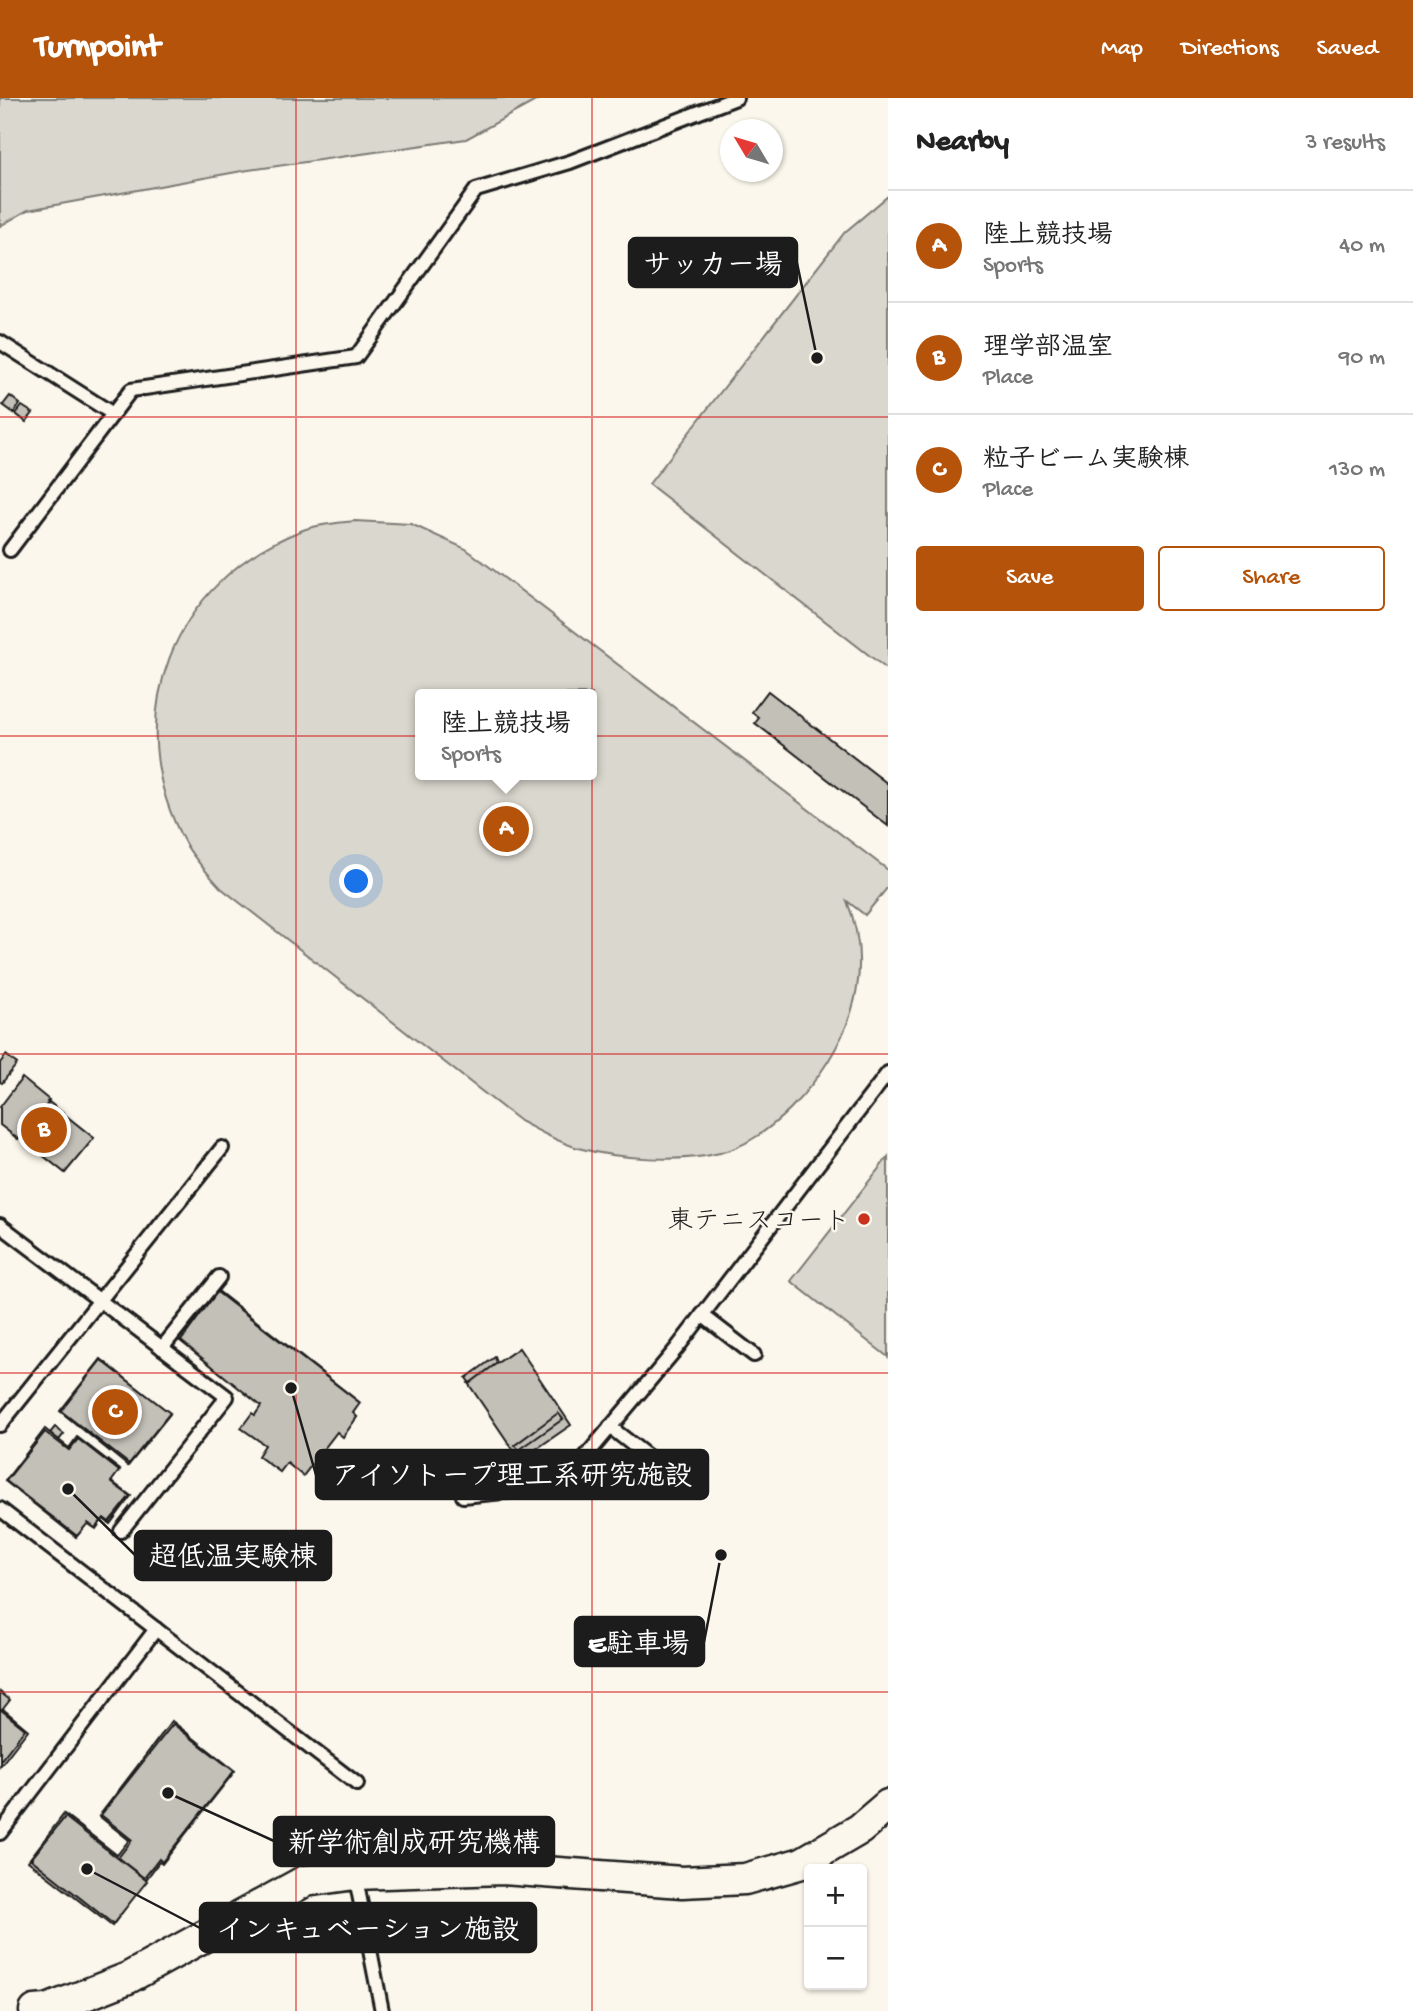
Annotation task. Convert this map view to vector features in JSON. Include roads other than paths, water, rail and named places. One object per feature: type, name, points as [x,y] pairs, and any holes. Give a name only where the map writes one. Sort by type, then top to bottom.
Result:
[{"type":"street","points":[[35,2011],[47,2010],[128,1978],[305,1881],[355,1874],[503,1869],[682,1882],[746,1879],[802,1863],[860,1829],[888,1805]]},
{"type":"lane","points":[[10,550],[131,390],[356,357],[475,190],[570,162],[736,98]]},
{"type":"lane","points":[[0,342],[113,414]]},
{"type":"lane","points":[[463,1496],[513,1491],[581,1462],[702,1315],[888,1073]]},
{"type":"lane","points":[[0,1425],[222,1148]]},
{"type":"lane","points":[[0,1225],[227,1397],[121,1531]]},
{"type":"lane","points":[[162,1348],[219,1276]]},
{"type":"lane","points":[[702,1315],[754,1355]]},
{"type":"lane","points":[[610,1427],[665,1470]]},
{"type":"lane","points":[[0,1509],[357,1784]]},
{"type":"lane","points":[[0,1833],[156,1629]]},
{"type":"lane","points":[[355,1874],[382,2011]]},
{"type":"place","name":"サッカー場","points":[[817,358]]},
{"type":"place","name":"陸上競技場","points":[[506,829]]},
{"type":"place","name":"理学部温室","points":[[44,1130]]},
{"type":"place","name":"東テニスコート","points":[[864,1219]]},
{"type":"place","name":"アイソトープ理工系研究施設","points":[[291,1388]]},
{"type":"place","name":"粒子ビーム実験棟","points":[[115,1412]]},
{"type":"place","name":"超低温実験棟","points":[[68,1489]]},
{"type":"place","name":"E駐車場","points":[[721,1555]]},
{"type":"place","name":"新学術創成研究機構","points":[[168,1793]]},
{"type":"place","name":"インキュベーション施設","points":[[87,1869]]}]
